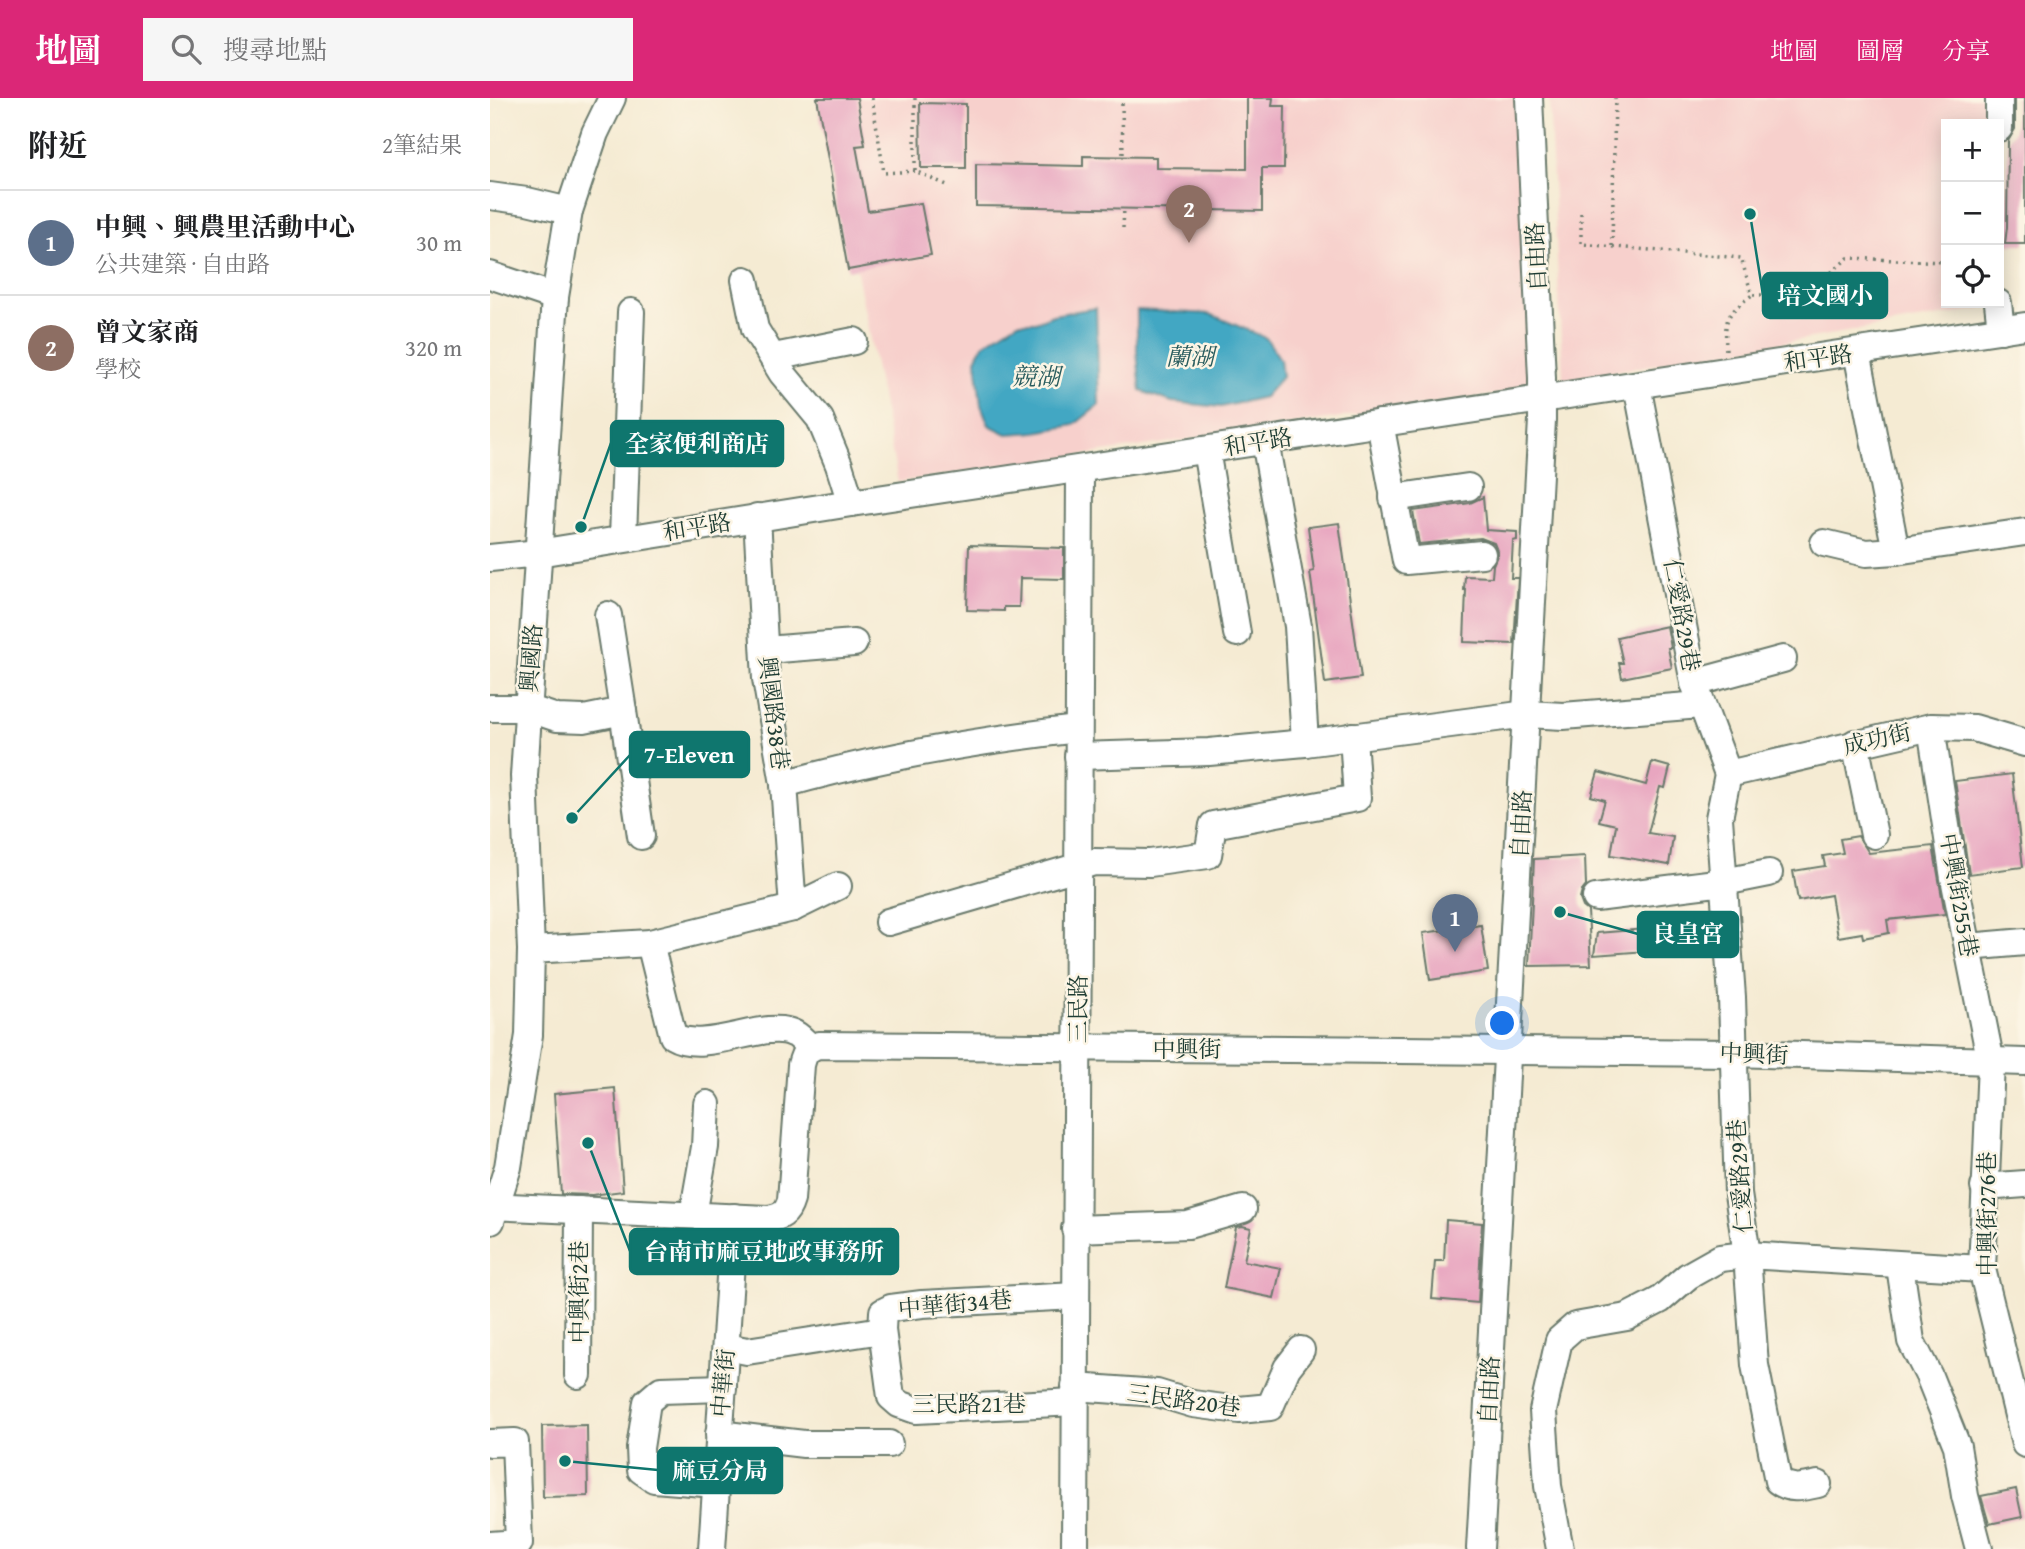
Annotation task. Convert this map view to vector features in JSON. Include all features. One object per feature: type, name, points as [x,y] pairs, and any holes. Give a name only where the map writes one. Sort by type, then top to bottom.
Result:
[{"type":"street","name":"興國路","points":[[492,1212],[508,1167],[520,1105],[529,1035],[531,950],[524,787],[555,297],[569,211],[595,133],[612,98]]},
{"type":"street","name":"自由路","points":[[1480,1549],[1542,399],[1529,98]]},
{"type":"street","points":[[1999,98],[1999,119]]},
{"type":"street","points":[[490,196],[569,211]]},
{"type":"street","points":[[490,275],[555,297]]},
{"type":"street","points":[[745,280],[755,329],[782,373],[820,419],[851,503]]},
{"type":"street","points":[[2001,308],[2013,328]]},
{"type":"street","points":[[623,538],[631,312]]},
{"type":"street","name":"和平路","points":[[490,558],[538,553],[757,517],[2013,328]]},
{"type":"street","points":[[774,357],[853,341]]},
{"type":"street","points":[[1857,352],[1896,551]]},
{"type":"street","name":"仁愛路29巷","points":[[1560,1549],[1548,1486],[1543,1411],[1559,1340],[1575,1326],[1627,1317],[1660,1300],[1688,1276],[1720,1258],[1747,1255],[1738,1194],[1734,1053],[1719,818],[1728,774],[1698,694],[1637,385]]},
{"type":"street","points":[[1380,423],[1406,561],[1482,554]]},
{"type":"street","points":[[1265,441],[1298,626],[1305,743]]},
{"type":"street","points":[[1206,450],[1237,633]]},
{"type":"street","name":"三民路","points":[[1075,1549],[1080,470]]},
{"type":"street","points":[[1393,498],[1468,487]]},
{"type":"street","name":"興國路38巷","points":[[757,517],[766,679],[784,784],[793,908]]},
{"type":"street","points":[[1824,542],[1866,553],[2025,532]]},
{"type":"street","points":[[608,615],[641,836]]},
{"type":"street","points":[[766,650],[853,643]]},
{"type":"street","points":[[1078,756],[1209,752],[1305,743],[1527,714],[1563,716],[1698,694],[1783,659]]},
{"type":"street","points":[[490,708],[527,708],[557,718],[584,719],[623,711]]},
{"type":"street","name":"成功街","points":[[1728,774],[1931,727],[1974,728],[2025,743]]},
{"type":"street","name":"中興街255巷","points":[[1931,727],[1954,878],[1991,1063]]},
{"type":"street","points":[[784,784],[853,765],[933,749],[1078,729]]},
{"type":"street","points":[[888,922],[1094,862],[1150,863],[1208,855],[1213,825],[1357,798],[1353,736]]},
{"type":"street","points":[[1855,743],[1874,835]]},
{"type":"street","points":[[1596,898],[1724,882],[1769,873]]},
{"type":"street","points":[[531,950],[650,943],[793,908],[838,886]]},
{"type":"street","points":[[1968,947],[2025,942]]},
{"type":"street","points":[[492,1212],[579,1210],[777,1217],[789,1209],[801,1065],[804,1054],[810,1047],[794,1033],[779,1030],[705,1041],[681,1041],[673,1036],[650,943]]},
{"type":"street","name":"中興街","points":[[810,1047],[1734,1053],[2025,1062]]},
{"type":"street","name":"中興街276巷","points":[[1991,1063],[1982,1269],[2023,1429]]},
{"type":"street","points":[[692,1215],[705,1147],[707,1104]]},
{"type":"street","points":[[1984,1187],[2025,1184]]},
{"type":"street","points":[[1075,1229],[1188,1225],[1243,1209]]},
{"type":"street","name":"中興街2巷","points":[[578,1375],[579,1210]]},
{"type":"street","name":"中華街","points":[[712,1549],[734,1217]]},
{"type":"street","points":[[1818,1484],[1798,1489],[1778,1481],[1755,1365],[1747,1255],[1982,1269]]},
{"type":"street","points":[[1900,1266],[1911,1341],[1929,1376],[1957,1446],[1965,1496],[1979,1549]]},
{"type":"street","name":"中華街34巷","points":[[727,1347],[747,1352],[882,1330],[883,1312],[891,1308],[935,1303],[1076,1296]]},
{"type":"street","name":"三民路21巷","points":[[882,1330],[891,1397],[899,1404],[916,1410],[1075,1394]]},
{"type":"street","name":"三民路20巷","points":[[1075,1394],[1157,1393],[1193,1404],[1259,1410],[1270,1407],[1287,1368],[1301,1350]]},
{"type":"street","points":[[716,1485],[654,1479],[641,1470],[640,1448],[647,1402],[661,1390],[723,1388]]},
{"type":"street","points":[[719,1434],[804,1444],[889,1444]]},
{"type":"street","points":[[490,1443],[515,1442],[519,1543],[490,1545]]},
{"type":"path","points":[[872,98],[884,173],[915,171],[949,186]]},
{"type":"path","points":[[915,98],[915,171]]},
{"type":"path","points":[[1612,247],[1615,98]]},
{"type":"path","points":[[1122,103],[1123,156]]},
{"type":"path","points":[[1123,228],[1124,208]]},
{"type":"path","points":[[1581,213],[1581,244],[1741,258],[1752,295]]},
{"type":"path","points":[[1727,371],[1725,322],[1734,309],[1752,295],[1779,295],[1819,283],[1849,258],[1941,262]]},
{"type":"shaded area","points":[[823,98],[1521,98],[1533,389],[898,482]]},
{"type":"shaded area","points":[[1549,98],[1988,98],[1987,119],[1941,119],[1941,308],[1982,309],[1563,380]]},
{"type":"water","name":"競湖","points":[[1096,308],[1099,405],[1074,425],[1036,432],[1007,434],[989,425],[981,405],[976,359],[983,345],[1018,322],[1036,322],[1053,315]]},
{"type":"water","name":"蘭湖","points":[[1137,310],[1210,314],[1266,338],[1280,359],[1282,377],[1264,397],[1221,407],[1172,402],[1141,391]]},
{"type":"building","points":[[817,98],[857,98],[865,145],[856,146],[868,211],[921,203],[931,255],[848,270]]},
{"type":"building","points":[[1247,98],[1273,98],[1272,106],[1285,106],[1284,168],[1262,168],[1262,211],[976,206],[976,164],[1083,166],[1083,156],[1156,157],[1156,168],[1247,169]]},
{"type":"building","points":[[2015,98],[2025,98],[2025,244],[2005,244],[2008,141],[2015,129]]},
{"type":"building","points":[[920,103],[966,104],[966,168],[921,168]]},
{"type":"building","points":[[1483,497],[1486,530],[1517,532],[1517,540],[1513,541],[1511,578],[1518,578],[1514,644],[1464,642],[1465,576],[1492,577],[1498,553],[1494,543],[1481,538],[1419,544],[1413,511],[1470,503]]},
{"type":"building","points":[[1339,523],[1361,678],[1325,683],[1310,572],[1314,571],[1308,527]]},
{"type":"building","points":[[969,545],[1064,548],[1064,579],[1020,578],[1019,607],[1004,607],[1004,611],[967,610]]},
{"type":"building","points":[[1667,626],[1672,668],[1622,678],[1619,663],[1623,663],[1617,637]]},
{"type":"building","points":[[1652,762],[1670,767],[1665,788],[1660,787],[1648,833],[1673,837],[1669,865],[1611,855],[1616,825],[1599,821],[1605,800],[1591,796],[1598,772],[1646,785]]},
{"type":"building","points":[[2012,774],[2023,867],[1969,874],[1955,781]]},
{"type":"building","points":[[1858,836],[1869,853],[1933,846],[1945,914],[1887,920],[1889,933],[1863,938],[1862,933],[1838,937],[1831,895],[1798,901],[1793,871],[1825,866],[1823,856],[1843,853],[1840,839]]},
{"type":"building","points":[[1585,856],[1586,886],[1580,899],[1588,911],[1591,965],[1529,966],[1534,859]]},
{"type":"building","points":[[1481,925],[1488,971],[1430,980],[1423,933]]},
{"type":"building","points":[[1658,928],[1660,950],[1594,955],[1597,933]]},
{"type":"building","points":[[615,1088],[623,1191],[592,1195],[561,1194],[554,1094]]},
{"type":"building","points":[[1446,1220],[1482,1223],[1478,1303],[1432,1299],[1435,1261],[1444,1261]]},
{"type":"building","points":[[1236,1227],[1251,1228],[1244,1261],[1281,1268],[1274,1298],[1224,1288]]},
{"type":"building","points":[[587,1425],[588,1496],[543,1497],[542,1426]]},
{"type":"building","points":[[2016,1489],[2022,1517],[1989,1524],[1981,1496]]},
{"type":"place","name":"培文國小","points":[[1750,214]]},
{"type":"place","name":"曾文家商","points":[[1189,243]]},
{"type":"place","name":"全家便利商店","points":[[581,527]]},
{"type":"place","name":"7-Eleven","points":[[572,818]]},
{"type":"place","name":"良皇宮","points":[[1560,912]]},
{"type":"place","name":"中興、興農里活動中心","points":[[1455,952]]},
{"type":"place","name":"台南市麻豆地政事務所","points":[[588,1143]]},
{"type":"place","name":"麻豆分局","points":[[565,1461]]}]
